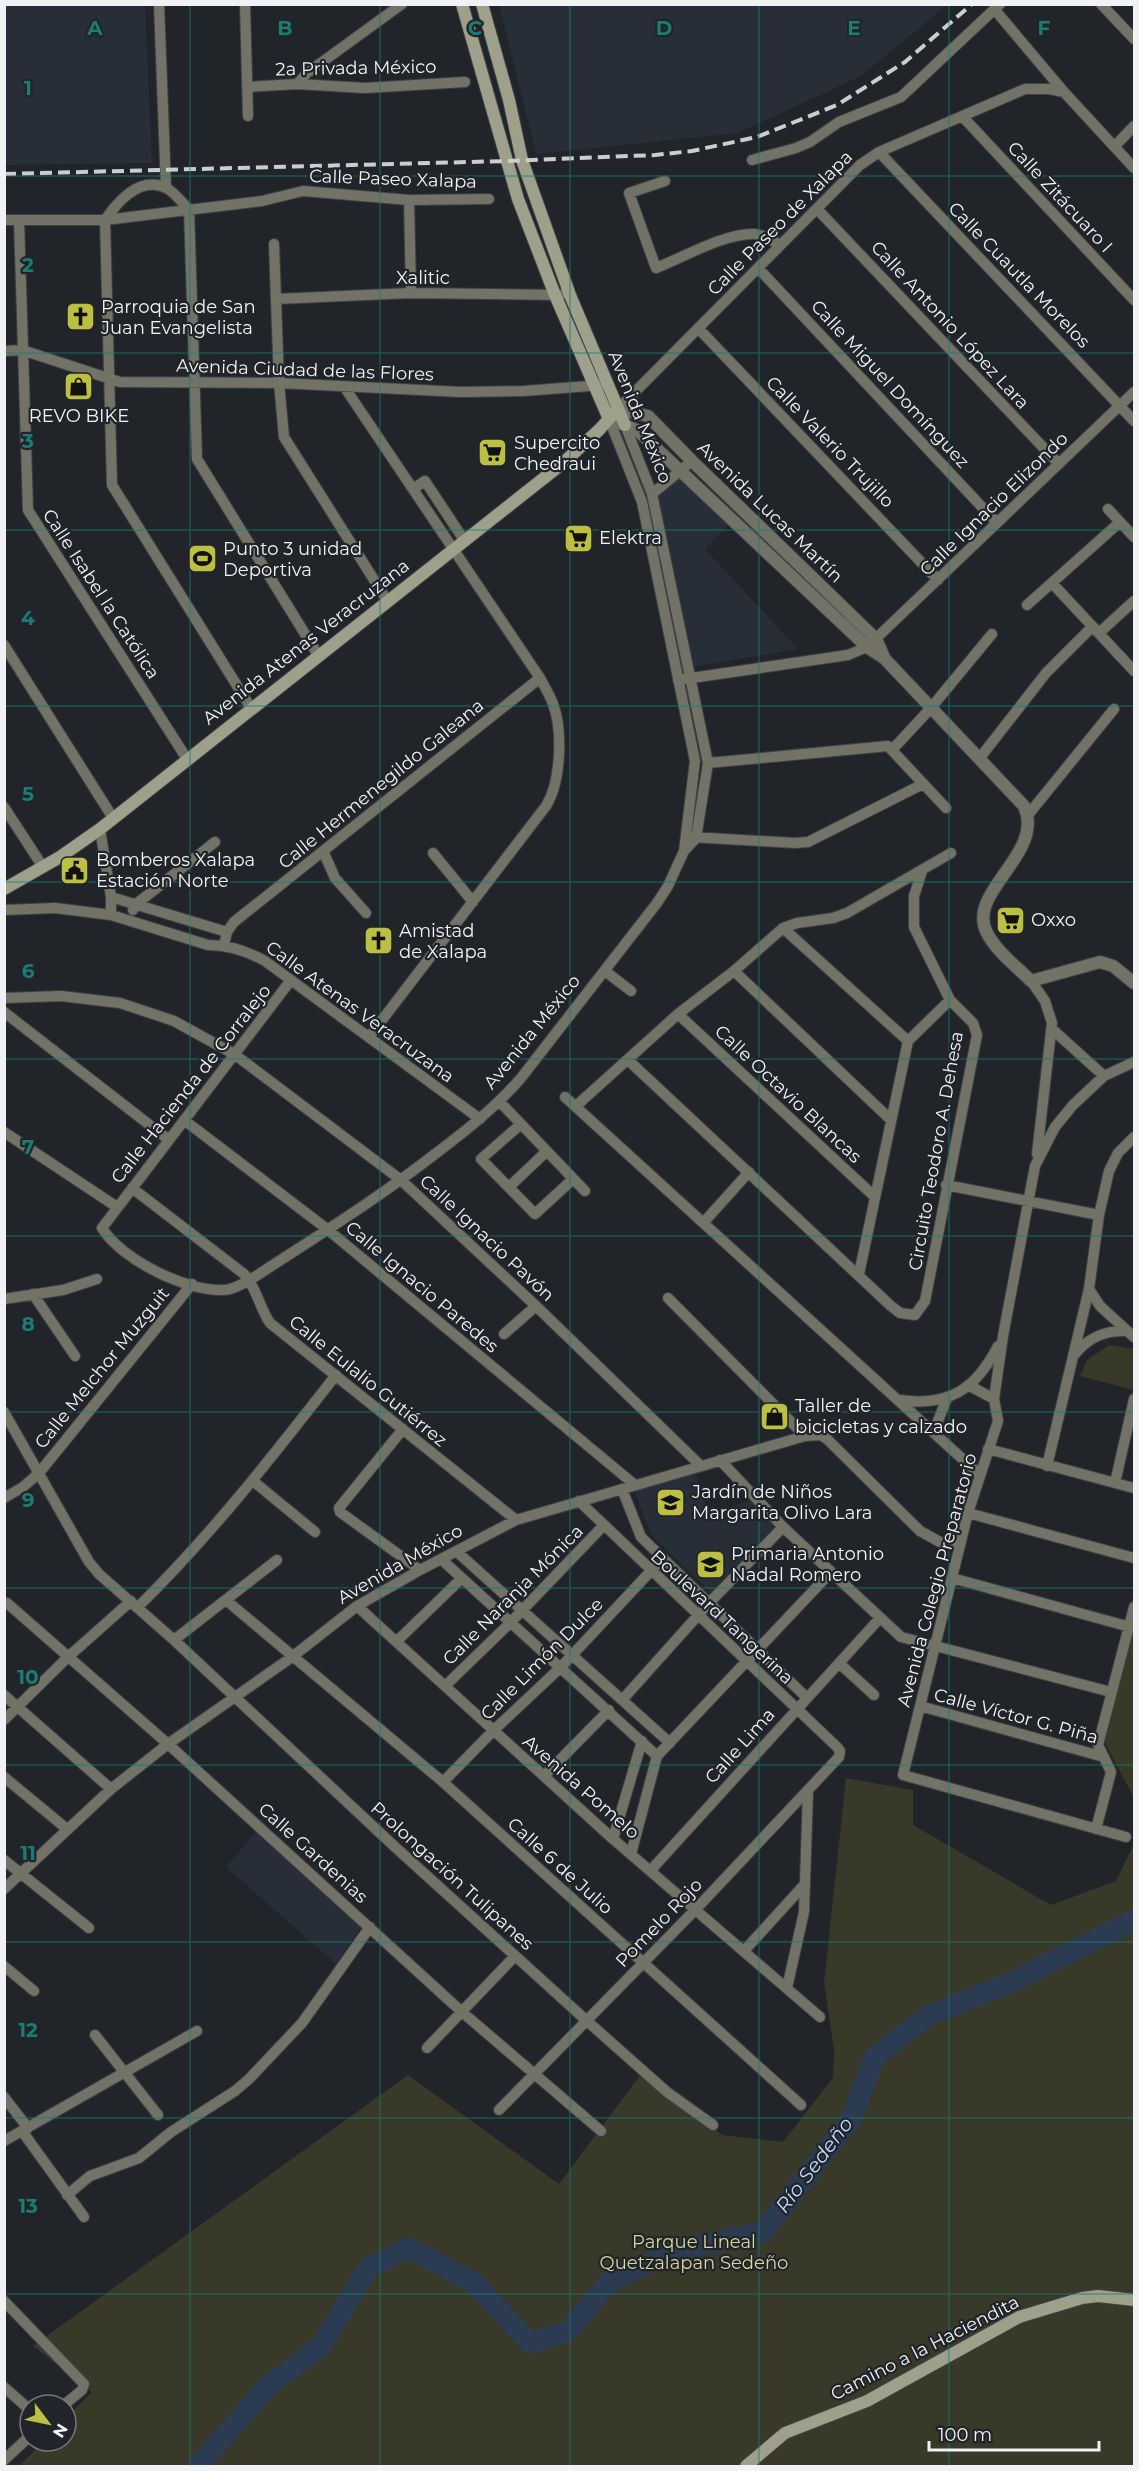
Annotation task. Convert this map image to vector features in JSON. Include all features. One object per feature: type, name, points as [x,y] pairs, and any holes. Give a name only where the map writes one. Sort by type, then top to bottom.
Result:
[{"type":"main road","name":"Avenida México","points":[[462,4],[518,199],[555,295],[609,419]]},
{"type":"main road","name":"Avenida México","points":[[482,4],[509,100],[522,160],[570,295],[625,425]]},
{"type":"main road","points":[[490,103],[509,100]]},
{"type":"main road","name":"Avenida Atenas Veracruzana","points":[[4,889],[43,867],[100,829],[563,463],[618,409]]},
{"type":"main road","name":"Camino a la Haciendita","points":[[746,2466],[785,2433],[867,2401],[1019,2317],[1082,2298],[1098,2296],[1134,2300]]},
{"type":"street","points":[[159,4],[166,188]]},
{"type":"street","points":[[245,4],[248,116]]},
{"type":"street","points":[[297,84],[307,73],[402,4]]},
{"type":"street","points":[[1101,4],[1134,39]]},
{"type":"street","points":[[752,160],[796,148],[810,142],[839,122],[901,97],[998,7],[1064,92],[1134,168]]},
{"type":"street","name":"2a Privada México","points":[[248,87],[297,84],[365,88],[465,82]]},
{"type":"street","name":"Calle Paseo de Xalapa","points":[[618,409],[861,165],[879,152],[1025,89],[1049,89],[1064,92]]},
{"type":"street","name":"Calle Zitácuaro I","points":[[962,116],[1134,300]]},
{"type":"street","points":[[1115,146],[1134,126]]},
{"type":"street","name":"Calle Cuautla Morelos","points":[[879,152],[1134,420]]},
{"type":"street","points":[[665,181],[629,193],[656,268],[728,238],[744,235],[766,237],[780,245]]},
{"type":"street","points":[[251,708],[112,485],[105,220],[116,204],[131,191],[146,186],[166,188],[189,209],[197,459],[318,655]]},
{"type":"street","name":"Calle Paseo Xalapa","points":[[4,220],[105,220],[262,201],[303,191],[409,200],[489,199]]},
{"type":"street","points":[[409,200],[411,293]]},
{"type":"street","name":"Calle Antonio López Lara","points":[[817,209],[1059,464]]},
{"type":"street","name":"Calle Isabel la Católica","points":[[19,220],[28,510],[187,759]]},
{"type":"street","points":[[274,243],[279,383],[284,437],[388,602]]},
{"type":"street","name":"Calle Miguel Domínguez","points":[[758,268],[997,523]]},
{"type":"street","name":"Xalitic","points":[[276,299],[411,293],[570,295]]},
{"type":"street","name":"Calle Valerio Trujillo","points":[[698,328],[938,580]]},
{"type":"street","name":"Avenida Ciudad de las Flores","points":[[4,351],[22,350],[110,380],[279,383],[460,392],[524,391],[608,384]]},
{"type":"street","points":[[345,388],[413,489],[425,481],[459,544],[540,678],[557,716],[559,735],[553,795],[369,1037]]},
{"type":"street","name":"Calle Ignacio Elizondo","points":[[871,643],[1134,392]]},
{"type":"street","name":"Avenida Lucas Martín","points":[[618,409],[648,416],[871,643],[930,710],[1018,798],[1028,815]]},
{"type":"street","name":"Avenida Lucas Martín","points":[[609,419],[637,430],[871,643]]},
{"type":"street","name":"Avenida México","points":[[192,1284],[224,1290],[250,1280],[401,1180],[500,1102],[663,895],[684,850],[696,838],[708,763],[684,679],[642,502],[609,419]]},
{"type":"street","name":"Avenida México","points":[[625,425],[652,494],[684,679],[695,761],[684,850]]},
{"type":"street","points":[[652,494],[692,461]]},
{"type":"street","points":[[1108,509],[1134,537]]},
{"type":"street","points":[[1027,605],[1120,522]]},
{"type":"street","points":[[1052,583],[1134,671]]},
{"type":"street","points":[[979,759],[1046,673],[1095,630],[1134,601]]},
{"type":"street","points":[[892,750],[930,710],[992,634]]},
{"type":"street","points":[[684,679],[848,655],[871,643]]},
{"type":"street","points":[[4,645],[113,818]]},
{"type":"street","name":"Calle Hermenegildo Galeana","points":[[227,932],[234,922],[540,678]]},
{"type":"street","points":[[1114,709],[1028,815],[1027,838],[989,897],[983,920],[985,930],[992,942],[1031,981],[1100,962],[1113,966],[1134,983]]},
{"type":"street","points":[[708,763],[882,745],[892,750],[946,808]]},
{"type":"street","points":[[684,837],[808,842],[923,784]]},
{"type":"street","points":[[4,807],[43,867]]},
{"type":"street","points":[[100,829],[111,897],[111,915]]},
{"type":"street","points":[[129,920],[135,905],[215,842]]},
{"type":"street","points":[[323,851],[335,878],[366,913]]},
{"type":"street","points":[[433,853],[473,902]]},
{"type":"street","points":[[576,1106],[678,1014],[734,971],[783,928],[847,913],[951,853]]},
{"type":"street","name":"Circuito Teodoro A. Dehesa","points":[[628,1060],[900,1313],[915,1315],[925,1302],[976,1035],[973,1023],[950,1000],[914,927],[914,896],[922,871]]},
{"type":"street","points":[[111,897],[227,932],[224,945]]},
{"type":"street","name":"Calle Atenas Veracruzana","points":[[4,910],[46,908],[111,915],[208,945],[224,945],[249,952],[291,980],[480,1119]]},
{"type":"street","points":[[783,928],[908,1041]]},
{"type":"street","points":[[605,970],[631,991]]},
{"type":"street","points":[[734,971],[891,1120]]},
{"type":"street","name":"Calle Hacienda de Corralejo","points":[[192,1284],[144,1266],[111,1242],[102,1228],[291,980]]},
{"type":"street","name":"Avenida Colegio Preparatorio","points":[[1031,981],[1049,1008],[1052,1029],[1035,1166],[1003,1336],[994,1398],[998,1421],[979,1474],[968,1514],[903,1775],[1126,1837]]},
{"type":"street","name":"Calle Ignacio Pavón","points":[[4,998],[61,996],[120,1003],[174,1021],[234,1054],[401,1180],[536,1306],[701,1466]]},
{"type":"street","points":[[859,1274],[908,1041],[950,1000]]},
{"type":"street","points":[[4,1012],[169,1140]]},
{"type":"street","name":"Calle Octavio Blancas","points":[[678,1014],[875,1197]]},
{"type":"street","points":[[1052,1029],[1104,1076]]},
{"type":"street","name":"Avenida Colegio Preparatorio","points":[[1035,1166],[1055,1127],[1072,1105],[1104,1076],[1134,1062]]},
{"type":"street","points":[[565,1096],[979,1474]]},
{"type":"street","points":[[500,1102],[585,1191]]},
{"type":"street","name":"Calle Ignacio Paredes","points":[[184,1120],[327,1229],[635,1485]]},
{"type":"street","points":[[521,1124],[481,1159],[535,1214],[573,1179]]},
{"type":"street","points":[[4,1132],[117,1207]]},
{"type":"street","points":[[1047,1466],[1089,1289],[1099,1215],[1109,1171],[1118,1153],[1134,1137]]},
{"type":"street","points":[[509,1187],[547,1151]]},
{"type":"street","points":[[704,1222],[749,1172]]},
{"type":"street","points":[[946,1185],[1099,1215]]},
{"type":"street","name":"Calle Eulalio Gutiérrez","points":[[132,1188],[250,1280],[270,1323],[516,1520]]},
{"type":"street","points":[[4,1299],[63,1290],[97,1279]]},
{"type":"street","name":"Calle Melchor Muzguit","points":[[4,1498],[23,1487],[39,1473],[192,1284]]},
{"type":"street","points":[[1089,1289],[1100,1306],[1131,1334]]},
{"type":"street","points":[[33,1294],[75,1356]]},
{"type":"street","points":[[668,1298],[805,1436]]},
{"type":"street","points":[[504,1334],[536,1306]]},
{"type":"street","points":[[1074,1355],[1082,1346],[1102,1333],[1131,1334]]},
{"type":"street","points":[[900,1400],[927,1402],[947,1398],[970,1386],[988,1364],[1003,1336]]},
{"type":"street","points":[[4,1720],[68,1657],[135,1604],[198,1546],[253,1481],[336,1375]]},
{"type":"street","points":[[970,1386],[994,1398]]},
{"type":"street","points":[[934,1431],[947,1398]]},
{"type":"street","points":[[1115,1483],[1134,1399]]},
{"type":"street","name":"Prolongación Tulipanes","points":[[4,1412],[93,1568],[135,1604],[587,2021],[682,2103],[713,2125]]},
{"type":"street","points":[[403,1429],[339,1508],[340,1512],[420,1570]]},
{"type":"street","name":"Avenida México","points":[[4,1889],[111,1789],[168,1744],[292,1657],[357,1606],[516,1520],[805,1436],[821,1435],[920,1531],[940,1542],[960,1546]]},
{"type":"street","points":[[988,1449],[1134,1488]]},
{"type":"street","points":[[720,1460],[783,1527],[901,1637],[1112,1692]]},
{"type":"street","points":[[253,1481],[315,1532]]},
{"type":"street","name":"Boulevard Tangerina","points":[[622,1489],[641,1537],[806,1697]]},
{"type":"street","name":"Boulevard Tangerina","points":[[579,1502],[650,1572],[837,1747],[840,1751],[839,1757]]},
{"type":"street","points":[[968,1514],[1134,1558]]},
{"type":"street","name":"Calle Naranja Mónica","points":[[445,1686],[522,1611],[603,1526]]},
{"type":"street","points":[[623,1699],[710,1602],[783,1527]]},
{"type":"street","points":[[456,1551],[670,1743]]},
{"type":"street","name":"Calle Limón Dulce","points":[[443,1782],[573,1655],[663,1558]]},
{"type":"street","points":[[441,1559],[657,1756]]},
{"type":"street","points":[[174,1640],[277,1560]]},
{"type":"street","points":[[632,1854],[657,1756],[831,1572]]},
{"type":"street","points":[[952,1578],[1130,1627]]},
{"type":"street","points":[[397,1641],[461,1579]]},
{"type":"street","name":"Calle 6 de Julio","points":[[227,1601],[443,1782],[801,2105]]},
{"type":"street","name":"Calle Gardenias","points":[[7,1604],[168,1744],[462,2012],[602,2131]]},
{"type":"street","name":"Avenida Pomelo","points":[[357,1606],[614,1839],[820,2017]]},
{"type":"street","points":[[1096,1829],[1111,1772],[1098,1745],[1134,1607]]},
{"type":"street","name":"Calle Lima","points":[[651,1870],[880,1618]]},
{"type":"street","points":[[838,1664],[874,1695]]},
{"type":"street","points":[[4,1695],[111,1789]]},
{"type":"street","name":"Calle Víctor G. Piña","points":[[920,1706],[1104,1757]]},
{"type":"street","points":[[544,1776],[609,1710]]},
{"type":"street","points":[[614,1839],[642,1742]]},
{"type":"street","name":"Pomelo Rojo","points":[[499,2110],[696,1909],[839,1757]]},
{"type":"street","points":[[4,1777],[67,1829]]},
{"type":"street","points":[[787,1988],[804,1912],[808,1792]]},
{"type":"street","points":[[4,1860],[89,1928]]},
{"type":"street","points":[[744,1951],[804,1885]]},
{"type":"street","points":[[67,2195],[99,2172],[139,2158],[171,2132],[235,2091],[249,2079],[302,2023],[370,1927]]},
{"type":"street","points":[[427,2048],[515,1956]]},
{"type":"street","points":[[4,1966],[34,1991]]},
{"type":"street","points":[[4,2141],[197,2031]]},
{"type":"street","points":[[95,2035],[158,2115]]},
{"type":"street","points":[[4,2097],[67,2195],[84,2217]]},
{"type":"street","points":[[4,2301],[84,2384],[78,2393]]},
{"type":"street","points":[[4,2387],[18,2399]]},
{"type":"street","points":[[4,2460],[18,2447]]},
{"type":"shaded area","points":[[499,4],[947,5],[861,76],[738,133],[536,154]]},
{"type":"shaded area","points":[[4,5],[145,5],[152,163],[5,165]]},
{"type":"shaded area","points":[[681,476],[730,523],[705,549],[798,649],[692,667],[658,497]]},
{"type":"shaded area","name":"Primaria Antonio Nadal Romero","points":[[694,1471],[709,1515],[750,1500],[774,1527],[711,1593],[651,1535],[634,1489]]},
{"type":"shaded area","points":[[256,1832],[361,1927],[336,1964],[226,1867]]},
{"type":"green space","points":[[1109,1345],[1134,1349],[1134,1390],[1080,1376],[1087,1360]]},
{"type":"green space","points":[[1134,1618],[1134,1798],[1105,1743],[1112,1716],[1115,1654]]},
{"type":"green space","name":"Parque Lineal Quetzalapan Sedeño","points":[[846,1778],[913,1790],[913,1825],[1051,1905],[1116,1881],[1134,1844],[1134,2466],[19,2466],[32,2453],[78,2453],[78,2406],[92,2392],[33,2346],[408,2075],[559,2184],[644,2070],[722,2135],[783,2142],[833,2078],[834,2050],[824,1983]]},
{"type":"waterway","name":"Río Sedeño","points":[[198,2466],[267,2387],[321,2346],[368,2268],[409,2248],[474,2283],[530,2343],[568,2331],[610,2281],[681,2249],[763,2232],[852,2118],[874,2057],[929,2015],[1010,1983],[1134,1920]]},
{"type":"railway","points":[[4,174],[508,161],[655,155],[692,151],[757,137],[837,105],[905,62],[972,4]]},
{"type":"place","name":"Parroquia de San Juan Evangelista","points":[[80,317]]},
{"type":"place","name":"REVO BIKE","points":[[79,387]]},
{"type":"place","name":"Supercito Chedraui","points":[[493,453]]},
{"type":"place","name":"Elektra","points":[[578,538]]},
{"type":"place","name":"Punto 3 unidad Deportiva","points":[[202,559]]},
{"type":"place","name":"Bomberos Xalapa Estación Norte","points":[[75,870]]},
{"type":"place","name":"Oxxo","points":[[1010,920]]},
{"type":"place","name":"Amistad de Xalapa","points":[[378,941]]},
{"type":"place","name":"Taller de bicicletas y calzado","points":[[774,1416]]},
{"type":"place","name":"Jardín de Niños Margarita Olivo Lara","points":[[671,1502]]},
{"type":"place","name":"Primaria Antonio Nadal Romero","points":[[710,1564]]}]
